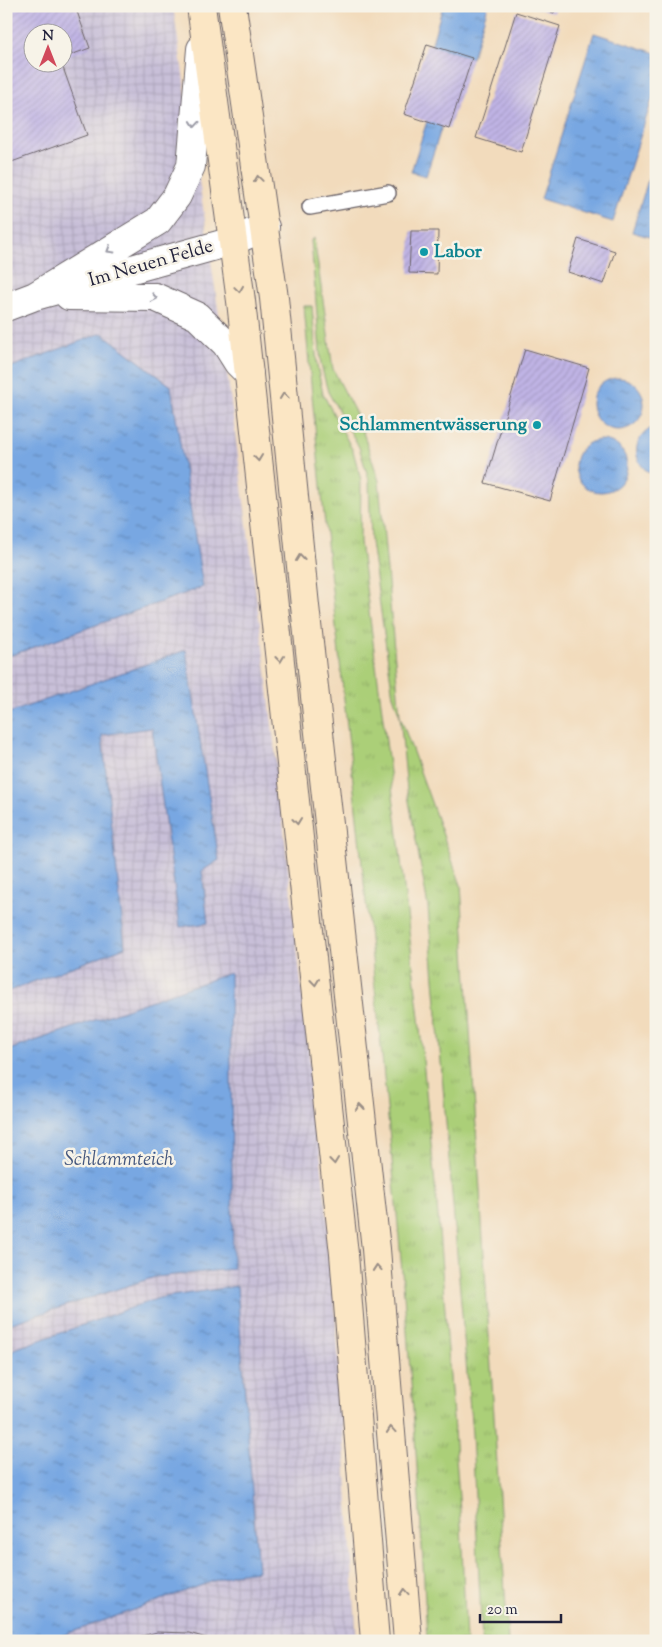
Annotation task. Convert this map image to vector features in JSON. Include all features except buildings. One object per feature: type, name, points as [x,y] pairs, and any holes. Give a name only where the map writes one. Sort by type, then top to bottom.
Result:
[{"type":"main road","points":[[232,6],[274,298],[304,606],[376,1249],[408,1641]]},
{"type":"main road","points":[[202,15],[249,374],[344,1254],[374,1641]]},
{"type":"street","name":"Im Neuen Felde","points":[[36,296],[158,221],[177,196],[191,166],[202,15]]},
{"type":"street","name":"Im Neuen Felde","points":[[6,307],[36,296],[233,241],[265,227]]},
{"type":"street","name":"Im Neuen Felde","points":[[36,296],[155,297],[197,316],[226,344],[238,364],[249,374]]},
{"type":"lane","points":[[310,207],[388,193]]},
{"type":"shaded area","points":[[6,6],[173,6],[224,348],[266,671],[332,1257],[357,1641],[6,1641]]},
{"type":"green space","points":[[314,238],[333,369],[359,420],[379,481],[400,716],[393,696],[371,542],[369,480],[359,447],[328,392],[321,365],[311,240]]},
{"type":"green space","points":[[304,306],[312,306],[317,366],[323,394],[353,451],[361,480],[360,542],[397,826],[419,1018],[438,1216],[461,1524],[466,1641],[427,1641],[415,1433],[398,1224]]},
{"type":"green space","points":[[400,716],[461,885],[508,1641],[482,1641],[472,1434],[428,907],[407,790]]},
{"type":"water","points":[[443,6],[488,6],[472,58],[431,46]]},
{"type":"water","points":[[594,33],[656,53],[656,87],[613,222],[541,199]]},
{"type":"water","points":[[427,121],[442,126],[426,176],[411,172]]},
{"type":"water","points":[[656,154],[656,239],[632,232]]},
{"type":"water","points":[[102,333],[171,386],[203,587],[6,657],[6,369]]},
{"type":"water","points":[[618,378],[628,380],[636,386],[642,394],[644,404],[642,414],[636,422],[628,428],[618,430],[608,428],[600,422],[594,414],[592,404],[594,394],[600,386],[608,380]]},
{"type":"water","points":[[656,426],[656,476],[641,465],[636,451],[641,437]]},
{"type":"water","points":[[601,440],[611,442],[619,448],[625,456],[627,466],[625,476],[619,484],[611,490],[601,492],[591,490],[583,484],[577,476],[575,466],[577,456],[583,448],[591,442]]},
{"type":"water","points":[[186,650],[219,860],[202,871],[208,923],[180,927],[152,728],[102,735],[125,947],[6,992],[6,714]]},
{"type":"water","name":"Schlammteich","points":[[230,973],[233,1269],[155,1277],[6,1325],[6,1051]]},
{"type":"water","points":[[237,1286],[258,1571],[233,1574],[47,1641],[6,1641],[6,1352],[159,1298]]},
{"type":"place","name":"Labor","points":[[424,252]]},
{"type":"place","name":"Schlammentwässerung","points":[[537,425]]}]
